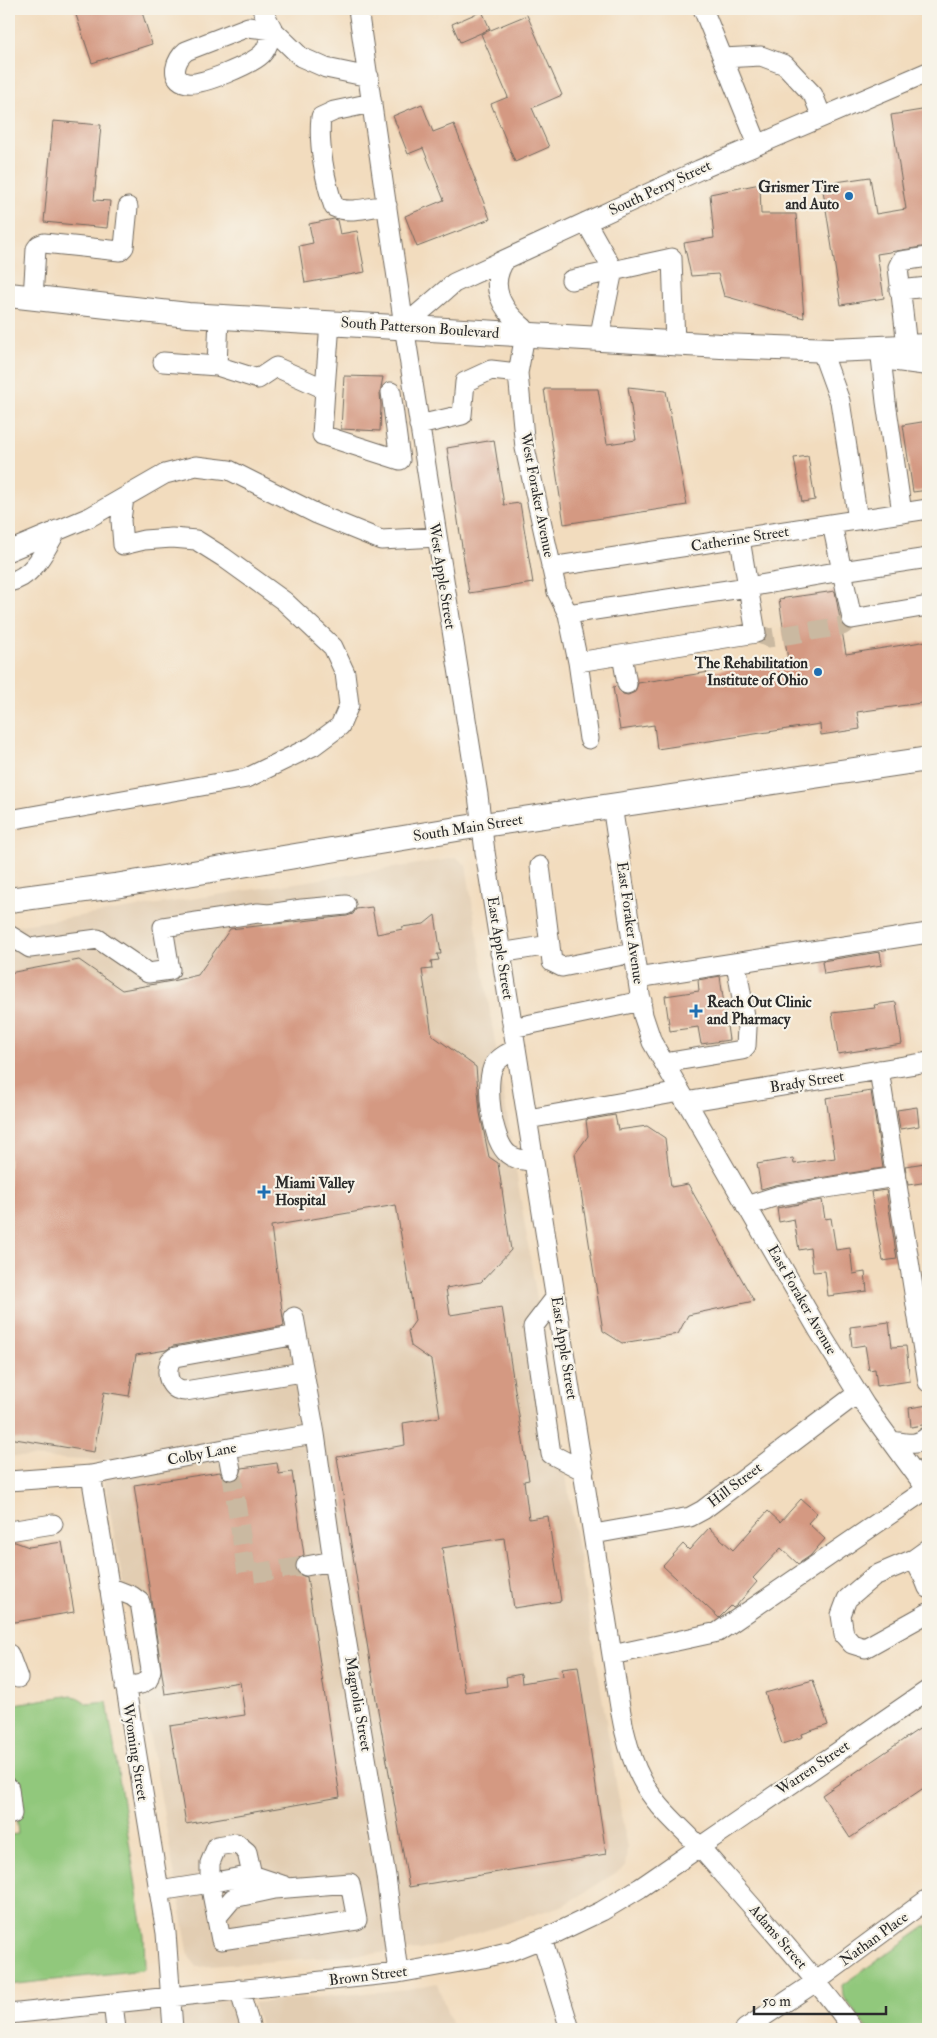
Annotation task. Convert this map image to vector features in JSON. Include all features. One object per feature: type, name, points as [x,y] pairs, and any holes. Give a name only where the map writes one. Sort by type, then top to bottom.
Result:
[{"type":"main road","name":"South Patterson Boulevard","points":[[9,295],[134,310],[219,317],[404,326],[676,344],[826,349],[917,346]]},
{"type":"main road","name":"South Patterson Boulevard","points":[[826,349],[928,363]]},
{"type":"main road","name":"South Main Street","points":[[9,900],[115,886],[612,805],[928,759]]},
{"type":"street","points":[[262,9],[273,30],[302,57],[326,68],[369,77]]},
{"type":"street","name":"West Apple Street","points":[[358,9],[436,536],[483,825]]},
{"type":"street","points":[[704,9],[758,145]]},
{"type":"street","points":[[248,27],[273,30],[266,50],[251,62],[204,81],[188,84],[180,80],[176,74],[175,66],[180,56],[186,51],[248,27]]},
{"type":"street","points":[[723,58],[761,56],[785,65],[813,95],[822,117]]},
{"type":"street","name":"South Perry Street","points":[[404,326],[454,283],[758,145],[928,72]]},
{"type":"street","points":[[372,103],[321,117],[321,138],[326,174],[334,207],[340,210],[348,210],[387,205]]},
{"type":"street","points":[[32,298],[36,248],[39,244],[120,251],[124,247],[128,207]]},
{"type":"street","points":[[586,222],[613,270],[600,339]]},
{"type":"street","points":[[917,346],[899,290],[898,267],[901,261],[928,257]]},
{"type":"street","points":[[571,280],[672,258],[676,344]]},
{"type":"street","points":[[506,259],[499,269],[498,290],[506,309],[514,320],[524,328],[525,335]]},
{"type":"street","points":[[899,290],[928,286]]},
{"type":"street","points":[[217,366],[219,317]]},
{"type":"street","points":[[330,323],[322,435],[400,460],[424,454]]},
{"type":"street","name":"West Foraker Avenue","points":[[525,335],[518,373],[525,448],[557,592],[568,614],[578,662],[589,739]]},
{"type":"street","points":[[826,349],[840,401],[858,520]]},
{"type":"street","points":[[881,357],[902,513]]},
{"type":"street","points":[[163,362],[217,366],[258,379],[276,367],[325,389]]},
{"type":"street","points":[[419,425],[462,415],[465,382],[491,370],[518,373]]},
{"type":"street","points":[[391,392],[400,460]]},
{"type":"street","points":[[9,551],[90,517],[165,474],[196,466],[229,470],[316,514],[381,540],[436,536]]},
{"type":"street","points":[[9,820],[247,778],[313,746],[340,726],[349,705],[345,673],[333,647],[284,601],[223,557],[196,540],[144,540],[123,545],[121,520],[124,498]]},
{"type":"street","name":"Catherine Street","points":[[551,567],[928,509]]},
{"type":"street","points":[[832,524],[852,618],[928,606]]},
{"type":"street","points":[[9,582],[18,580],[37,564],[57,530]]},
{"type":"street","points":[[578,662],[756,633],[740,539]]},
{"type":"street","points":[[568,614],[928,558]]},
{"type":"street","points":[[622,655],[627,684]]},
{"type":"street","name":"East Foraker Avenue","points":[[612,805],[643,1015],[652,1042],[746,1206],[858,1393],[928,1490]]},
{"type":"street","name":"East Apple Street","points":[[483,825],[485,852],[500,953],[627,1743],[642,1781],[660,1806],[700,1847]]},
{"type":"street","points":[[540,866],[552,962],[562,967],[633,953]]},
{"type":"street","points":[[9,935],[30,948],[98,939],[148,974],[170,970],[163,928],[302,908],[346,905]]},
{"type":"street","points":[[637,978],[928,933]]},
{"type":"street","points":[[500,953],[550,945]]},
{"type":"street","points":[[664,1064],[742,1050],[746,1046],[747,1028],[736,962]]},
{"type":"street","points":[[512,1028],[642,1001]]},
{"type":"street","points":[[516,1049],[503,1055],[495,1064],[490,1075],[488,1086],[491,1105],[497,1135],[508,1154],[534,1162]]},
{"type":"street","name":"Brady Street","points":[[528,1119],[928,1062]]},
{"type":"street","points":[[879,1070],[928,1382]]},
{"type":"street","points":[[746,1206],[777,1196],[895,1177]]},
{"type":"street","points":[[556,1297],[534,1327],[551,1454],[584,1471]]},
{"type":"street","name":"Magnolia Street","points":[[302,1372],[185,1391],[177,1390],[172,1386],[167,1369],[170,1361],[175,1357],[295,1326],[315,1434],[333,1561],[386,1876],[398,1973]]},
{"type":"street","name":"Hill Street","points":[[594,1534],[690,1517],[703,1510],[858,1393]]},
{"type":"street","name":"Colby Lane","points":[[9,1481],[90,1476],[315,1434]]},
{"type":"street","points":[[892,1441],[914,1444],[923,1442],[928,1436]]},
{"type":"street","points":[[227,1449],[231,1470]]},
{"type":"street","name":"Wyoming Street","points":[[90,1476],[166,1933],[173,2029]]},
{"type":"street","points":[[612,1655],[718,1632],[928,1490]]},
{"type":"street","points":[[9,1531],[53,1524]]},
{"type":"street","points":[[928,1588],[924,1578],[921,1554],[874,1576],[847,1599],[842,1615],[844,1635],[852,1644],[865,1648],[928,1612]]},
{"type":"street","points":[[306,1566],[333,1561]]},
{"type":"street","points":[[109,1587],[132,1596],[140,1602],[151,1670],[148,1680],[141,1684],[125,1687]]},
{"type":"street","points":[[9,1654],[18,1678]]},
{"type":"street","name":"Warren Street","points":[[700,1847],[928,1690]]},
{"type":"street","points":[[9,1788],[12,1814],[9,1814]]},
{"type":"street","points":[[217,1917],[233,1898],[275,1889],[350,1883],[357,1920],[221,1940],[211,1890],[210,1863],[217,1846],[236,1842],[247,1852],[252,1875]]},
{"type":"street","name":"Brown Street","points":[[9,2014],[398,1973],[483,1958],[542,1939],[602,1911],[640,1888],[700,1847]]},
{"type":"street","name":"Adams Street","points":[[700,1847],[817,1981],[853,2029]]},
{"type":"street","points":[[159,1891],[211,1890],[252,1875],[291,1888]]},
{"type":"street","name":"Nathan Place","points":[[746,2029],[817,1981],[928,1899]]},
{"type":"street","points":[[542,1939],[570,2029]]},
{"type":"street","points":[[239,1990],[250,2029]]},
{"type":"street","points":[[113,2003],[116,2029]]},
{"type":"shaded area","name":"Miami Valley Hospital","points":[[457,858],[466,865],[627,1849],[625,1867],[564,1905],[420,1950],[197,1967],[189,1956],[101,1461],[9,1456],[9,927]]},
{"type":"shaded area","points":[[437,1983],[453,2029],[261,2029],[253,2003],[409,1989]]},
{"type":"shaded area","points":[[235,1997],[244,2029],[177,2029],[179,2005]]},
{"type":"shaded area","points":[[163,2006],[161,2029],[9,2029],[9,2022]]},
{"type":"green space","points":[[72,1695],[87,1704],[107,1702],[144,1936],[145,1967],[143,1970],[9,1985],[9,1835],[18,1834],[9,1751],[9,1705]]},
{"type":"green space","points":[[928,1925],[928,2029],[868,2029],[843,1996],[842,1985]]},
{"type":"building","points":[[74,9],[141,9],[152,44],[92,63]]},
{"type":"building","points":[[482,11],[490,29],[460,42],[452,24]]},
{"type":"building","points":[[527,15],[562,95],[532,108],[549,147],[515,162],[491,104],[508,97],[481,34]]},
{"type":"building","points":[[422,104],[433,132],[454,124],[490,219],[417,247],[405,216],[444,200],[423,148],[408,154],[393,116]]},
{"type":"building","name":"Grismer Tire and Auto","points":[[928,109],[928,246],[877,254],[884,298],[841,305],[822,184],[870,177],[876,214],[906,209],[891,115]]},
{"type":"building","points":[[53,121],[101,125],[94,200],[110,201],[107,228],[44,222]]},
{"type":"building","points":[[760,184],[761,214],[796,214],[804,318],[724,296],[718,274],[691,276],[684,243],[714,238],[710,194]]},
{"type":"building","points":[[337,220],[340,234],[357,231],[365,272],[305,283],[299,246],[313,243],[309,224]]},
{"type":"building","points":[[344,376],[383,377],[380,393],[380,431],[341,429]]},
{"type":"building","points":[[628,387],[666,391],[687,505],[564,524],[544,389],[598,389],[607,444],[636,440]]},
{"type":"building","points":[[928,421],[928,490],[913,492],[903,425]]},
{"type":"building","points":[[494,440],[504,505],[520,503],[533,583],[469,593],[447,448]]},
{"type":"building","points":[[808,456],[815,500],[802,502],[794,458]]},
{"type":"building","name":"The Rehabilitation Institute of Ohio","points":[[835,591],[846,654],[928,641],[928,702],[857,712],[860,729],[821,735],[820,724],[657,749],[654,725],[620,730],[613,687],[616,686],[623,694],[628,695],[635,692],[638,683],[788,660],[779,599]]},
{"type":"building","points":[[372,907],[377,934],[403,929],[402,927],[424,924],[435,915],[441,954],[437,954],[439,960],[431,961],[432,969],[422,970],[432,1035],[476,1067],[480,1113],[489,1157],[498,1163],[511,1250],[481,1282],[446,1288],[450,1315],[502,1307],[529,1480],[524,1481],[529,1519],[548,1516],[561,1601],[514,1608],[504,1538],[442,1548],[465,1692],[507,1686],[506,1677],[521,1674],[522,1683],[563,1676],[562,1668],[578,1666],[606,1854],[409,1887],[376,1699],[337,1457],[405,1445],[403,1423],[440,1417],[431,1360],[411,1346],[408,1331],[415,1321],[396,1205],[271,1226],[284,1326],[173,1346],[166,1350],[136,1355],[129,1396],[104,1392],[94,1452],[9,1438],[9,973],[79,960],[122,990],[172,981],[198,975],[230,929],[347,916],[353,914],[356,909]]},
{"type":"building","points":[[880,952],[882,965],[824,974],[822,961]]},
{"type":"building","name":"Reach Out Clinic and Pharmacy","points":[[720,976],[729,1040],[701,1044],[698,1027],[670,1031],[665,996],[699,991],[698,980]]},
{"type":"building","points":[[896,1002],[902,1044],[838,1054],[832,1013],[875,1008],[874,1005]]},
{"type":"building","points":[[871,1091],[883,1168],[775,1185],[761,1189],[757,1164],[793,1158],[794,1164],[835,1158],[826,1098]]},
{"type":"building","points":[[917,1107],[919,1126],[900,1129],[897,1110]]},
{"type":"building","points":[[615,1115],[618,1130],[647,1126],[665,1138],[671,1187],[688,1184],[754,1301],[688,1315],[678,1334],[622,1343],[603,1331],[575,1154],[588,1136],[586,1120]]},
{"type":"building","points":[[925,1163],[928,1182],[908,1185],[905,1166]]},
{"type":"building","points":[[886,1190],[897,1259],[883,1261],[871,1192]]},
{"type":"building","points":[[822,1200],[825,1219],[831,1218],[836,1250],[850,1248],[853,1274],[865,1272],[867,1291],[828,1296],[825,1271],[813,1272],[810,1248],[799,1250],[794,1219],[779,1222],[777,1208]]},
{"type":"building","points":[[889,1322],[892,1347],[906,1346],[910,1381],[877,1386],[875,1369],[869,1370],[865,1345],[852,1347],[850,1327]]},
{"type":"building","points":[[928,1405],[928,1424],[911,1427],[909,1408]]},
{"type":"building","points":[[277,1463],[279,1474],[292,1472],[304,1555],[298,1558],[295,1568],[298,1574],[307,1577],[340,1797],[186,1824],[170,1726],[245,1715],[240,1682],[165,1694],[134,1485],[220,1472],[223,1478],[233,1481],[239,1478],[242,1468]]},
{"type":"building","points":[[801,1499],[817,1513],[808,1523],[825,1539],[810,1556],[798,1564],[781,1548],[753,1578],[757,1582],[736,1606],[733,1608],[731,1606],[719,1618],[663,1566],[683,1544],[689,1550],[709,1528],[733,1550],[768,1511],[780,1522]]},
{"type":"building","points":[[9,1542],[29,1547],[62,1542],[74,1612],[9,1623]]},
{"type":"building","points":[[813,1680],[828,1725],[802,1734],[803,1737],[782,1744],[765,1693]]},
{"type":"building","points":[[928,1723],[928,1785],[850,1838],[822,1795]]},
{"type":"tunnel","points":[[756,633],[769,638],[842,626],[852,619]]},
{"type":"tunnel","points":[[231,1470],[247,1574],[306,1566]]},
{"type":"place","name":"Grismer Tire and Auto","points":[[849,196]]},
{"type":"place","name":"The Rehabilitation Institute of Ohio","points":[[818,672]]},
{"type":"place","name":"Reach Out Clinic and Pharmacy","points":[[696,1011]]},
{"type":"place","name":"Miami Valley Hospital","points":[[264,1192]]}]
